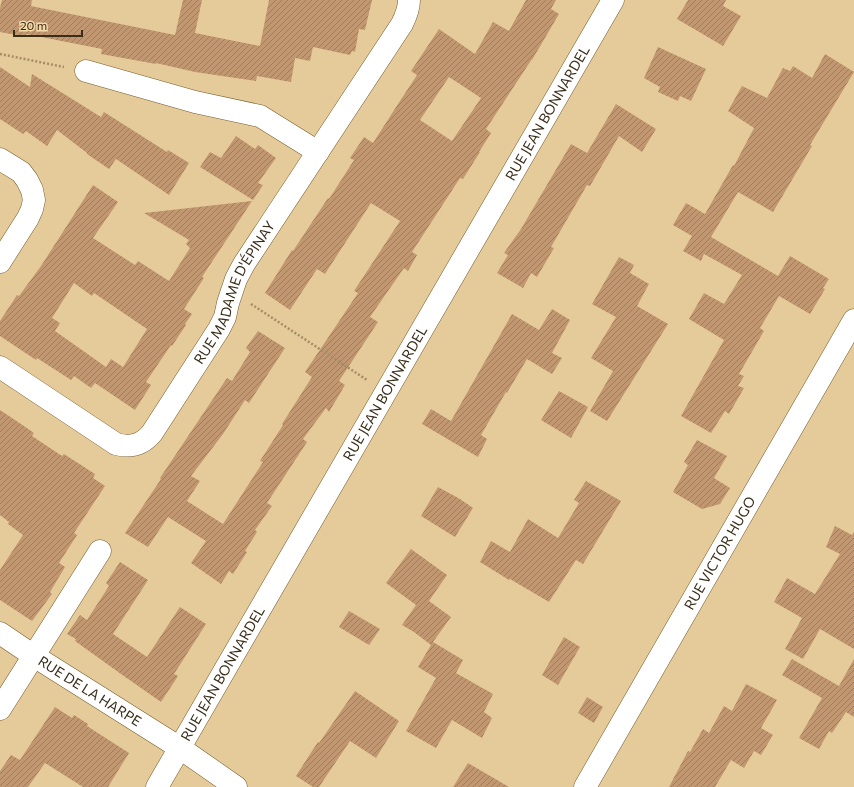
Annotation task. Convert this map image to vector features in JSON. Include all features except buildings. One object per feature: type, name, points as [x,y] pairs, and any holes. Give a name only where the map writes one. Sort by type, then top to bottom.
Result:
[{"type":"street","name":"RUE MADAME D'ÉPINAY","points":[[0,367],[116,444],[131,446],[146,440],[219,329],[225,317],[236,279],[244,264],[402,24],[407,14],[409,0]]},
{"type":"street","name":"RUE JEAN BONNARDEL","points":[[157,787],[613,0]]},
{"type":"street","points":[[86,71],[195,102],[260,116],[318,152]]},
{"type":"street","points":[[0,159],[21,172],[32,190],[34,200],[28,218],[0,262]]},
{"type":"street","name":"RUE VICTOR HUGO","points":[[585,787],[854,320]]},
{"type":"street","points":[[0,709],[100,551]]},
{"type":"street","name":"RUE DE LA HARPE","points":[[0,633],[180,748],[236,787]]},
{"type":"path","points":[[0,54],[86,71]]},
{"type":"path","points":[[232,292],[386,392]]}]
